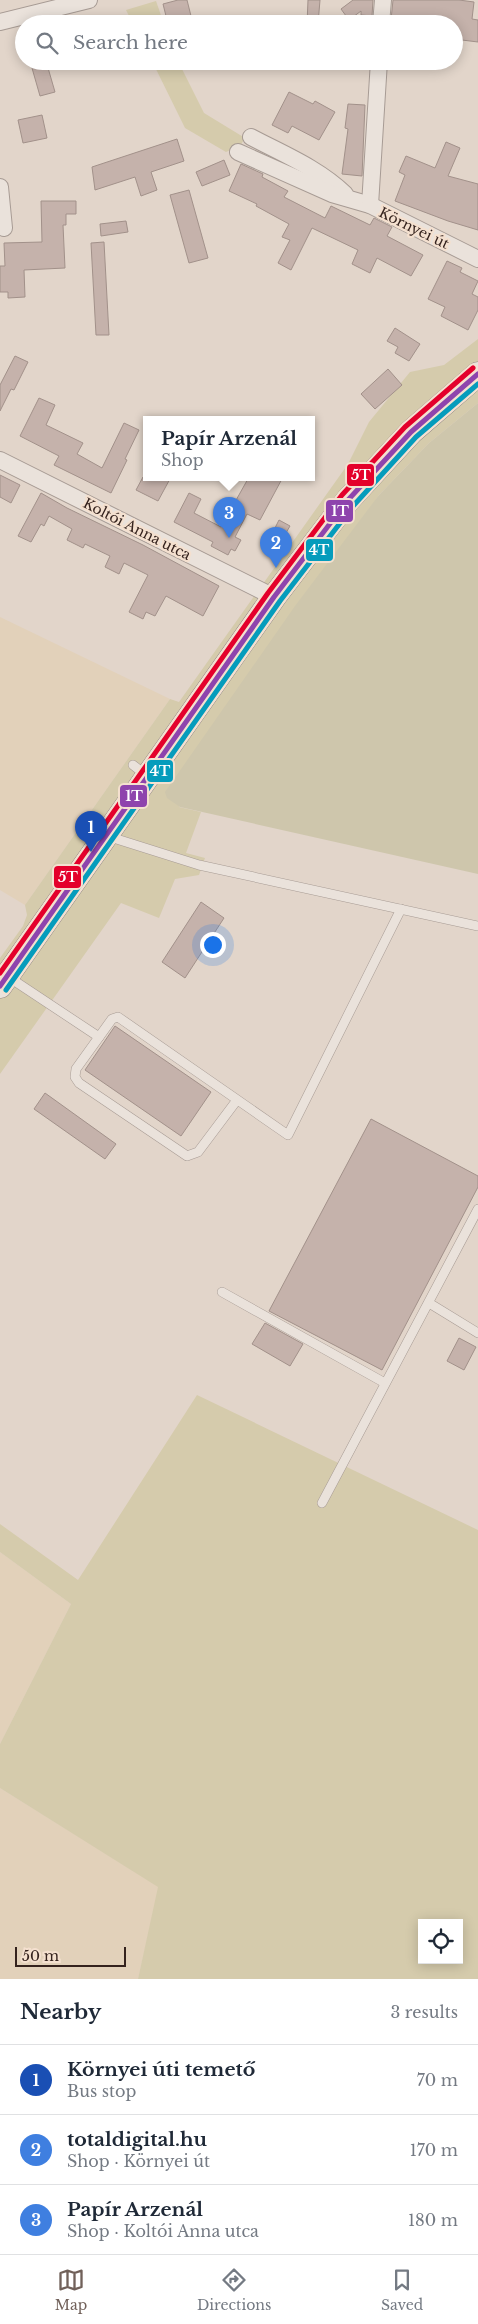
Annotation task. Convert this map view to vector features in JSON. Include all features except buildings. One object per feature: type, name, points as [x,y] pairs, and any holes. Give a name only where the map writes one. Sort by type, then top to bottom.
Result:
[{"type":"main road","points":[[3,981],[105,836],[140,771],[194,710],[274,597],[348,500],[381,463],[426,419],[478,374]]},
{"type":"street","points":[[28,15],[89,0]]},
{"type":"street","points":[[382,15],[383,0]]},
{"type":"street","points":[[0,22],[15,18]]},
{"type":"street","points":[[370,206],[378,70]]},
{"type":"street","name":"Környei út","points":[[251,137],[314,170],[334,183],[350,199]]},
{"type":"street","name":"Környei út","points":[[238,152],[332,194],[370,206],[478,259]]},
{"type":"street","points":[[0,187],[4,228]]},
{"type":"street","name":"Koltói Anna utca","points":[[0,460],[274,597]]},
{"type":"lane","points":[[105,836],[199,865],[478,926]]},
{"type":"lane","points":[[237,1100],[198,1152],[188,1156],[80,1083],[75,1077],[76,1069],[112,1019],[118,1017],[288,1135],[401,909]]},
{"type":"lane","points":[[3,981],[99,1037]]},
{"type":"lane","points":[[322,1504],[478,1209]]},
{"type":"lane","points":[[222,1292],[385,1383]]},
{"type":"lane","points":[[429,1303],[478,1333]]},
{"type":"shaded area","points":[[156,1],[161,15],[128,15],[126,10]]},
{"type":"shaded area","points":[[156,70],[182,70],[204,113],[245,138],[240,146],[226,152],[185,128]]},
{"type":"shaded area","points":[[478,339],[478,403],[429,443],[379,495],[179,807],[201,812],[186,853],[205,858],[199,875],[175,879],[159,918],[121,903],[0,1074],[0,958],[23,926],[27,915],[25,905],[170,699],[179,702],[348,464],[369,422],[410,372],[444,365]]},
{"type":"shaded area","points":[[478,403],[478,874],[180,807],[167,798],[165,792],[295,606],[379,495],[429,443]]},
{"type":"shaded area","points":[[0,617],[170,699],[25,905],[0,890]]},
{"type":"shaded area","points":[[197,1395],[478,1530],[478,1979],[138,1979],[158,1887],[0,1788],[0,1744],[71,1604],[0,1552],[0,1524],[78,1580]]},
{"type":"shaded area","points":[[0,1552],[71,1604],[0,1744]]},
{"type":"shaded area","points":[[0,1788],[159,1887],[138,1979],[0,1979]]},
{"type":"transit line","name":"5T","points":[[0,973],[268,593],[342,495],[405,427],[473,368]]},
{"type":"transit line","name":"1T","points":[[0,986],[274,597],[348,500],[411,432],[478,374]]},
{"type":"transit line","name":"4T","points":[[6,990],[280,601],[354,505],[416,437],[478,384]]},
{"type":"place","name":"Papír Arzenál","points":[[229,538]]},
{"type":"place","name":"totaldigital.hu","points":[[276,568]]},
{"type":"place","name":"Környei úti temető","points":[[91,852]]}]
